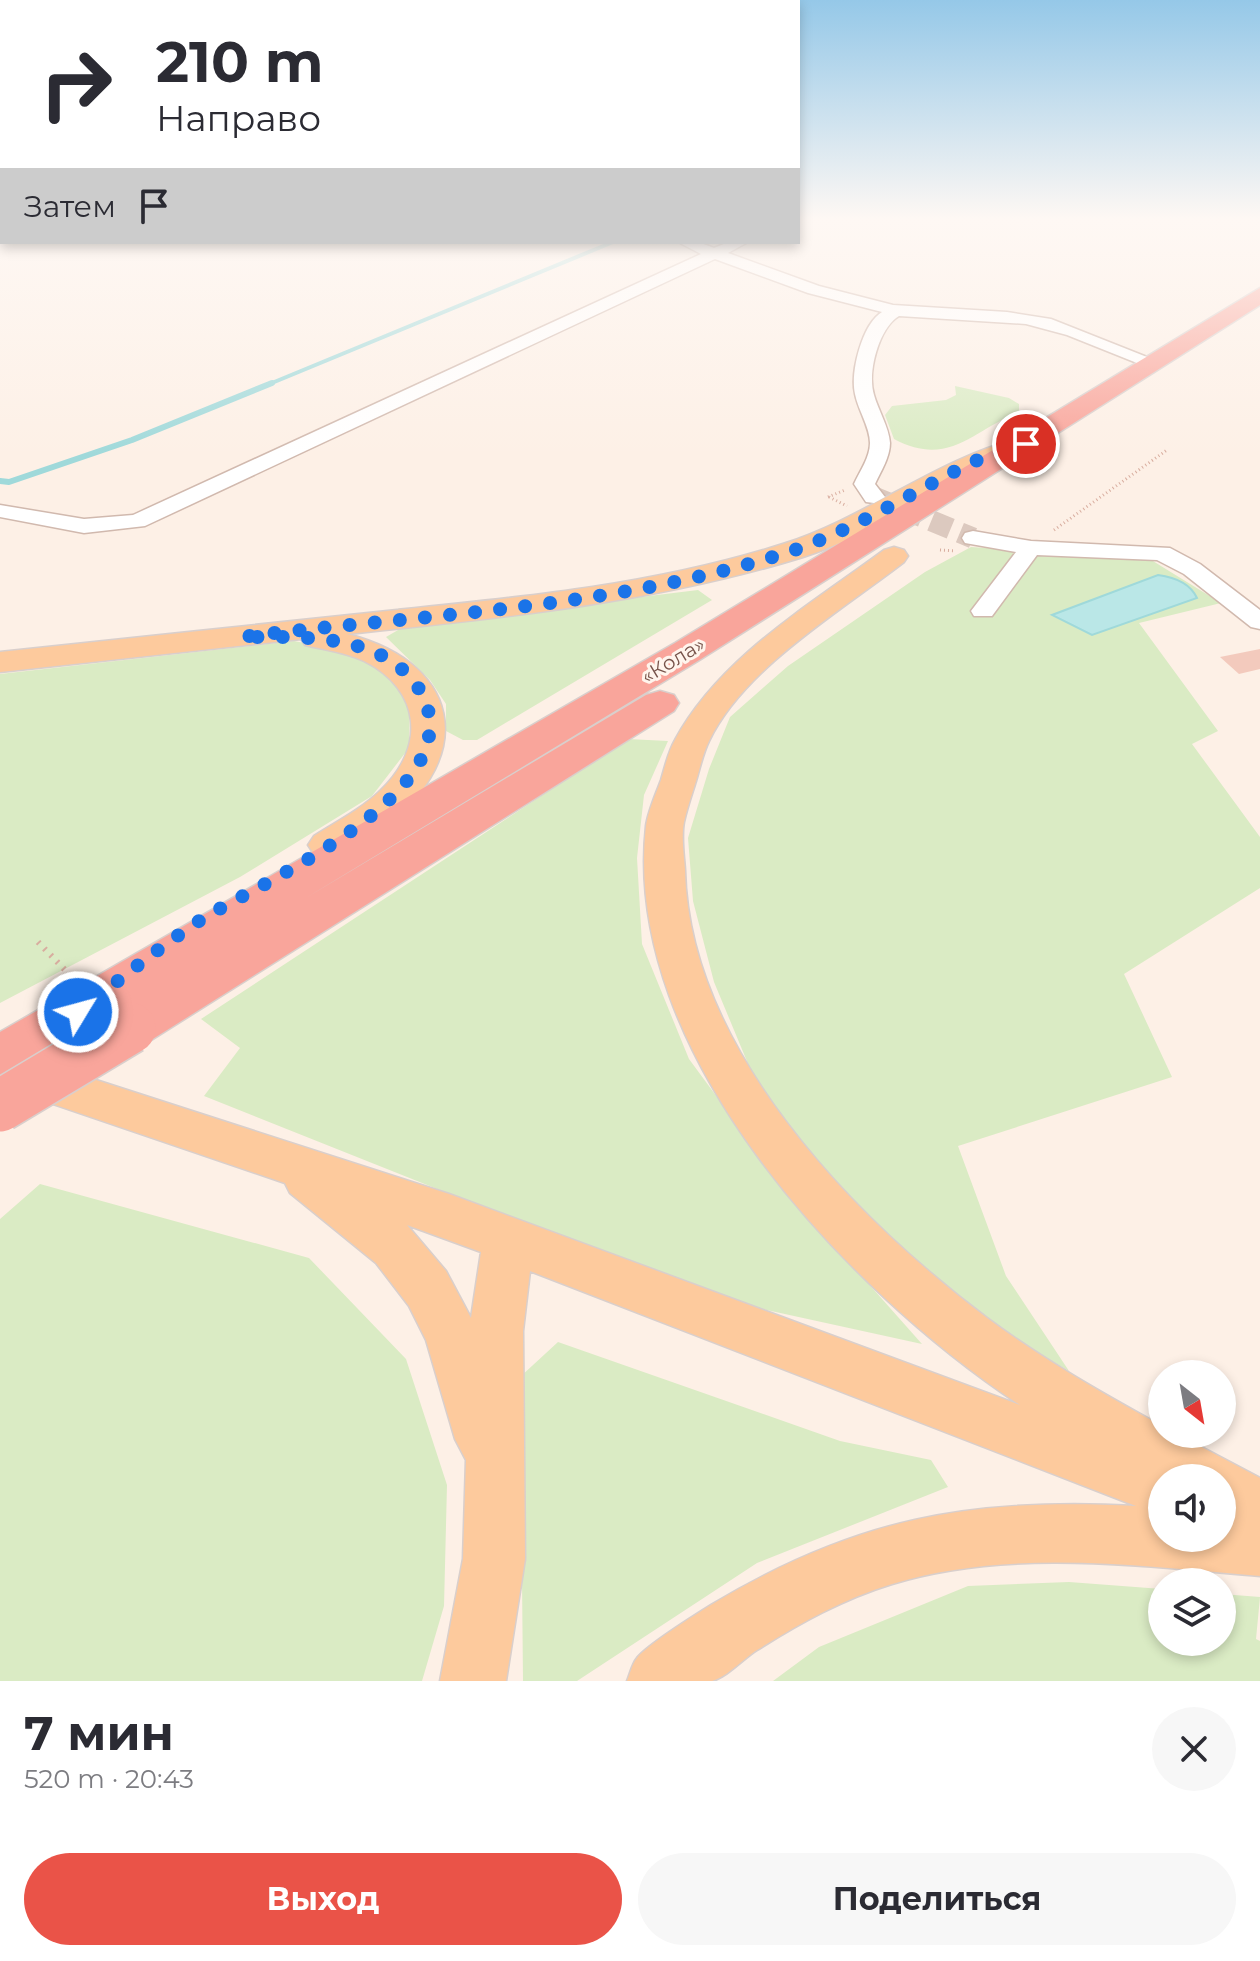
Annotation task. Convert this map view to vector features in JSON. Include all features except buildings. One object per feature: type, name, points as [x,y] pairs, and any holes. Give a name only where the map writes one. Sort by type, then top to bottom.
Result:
[{"type":"highway","name":"«Кола»","points":[[0,1057],[73,993],[515,755],[1026,444],[1255,298]]},
{"type":"highway","name":"«Кола»","points":[[0,1106],[894,556],[1260,319]]},
{"type":"main road","points":[[0,662],[576,600],[719,572],[795,550],[844,531],[971,463],[1026,444]]},
{"type":"main road","points":[[894,556],[744,674],[709,713],[691,741],[670,801],[663,867],[667,911],[678,961],[699,1017],[749,1106],[814,1192],[875,1257],[968,1336],[1117,1433],[1173,1464]]},
{"type":"main road","points":[[73,993],[192,926],[368,820],[401,791],[420,763],[430,733],[428,710],[417,686],[396,665],[338,641],[241,637]]},
{"type":"main road","points":[[0,1067],[509,1239],[1148,1482]]},
{"type":"main road","points":[[288,1165],[375,1229],[422,1281],[461,1357],[495,1482]]},
{"type":"main road","points":[[473,1681],[494,1559],[496,1331],[509,1239]]},
{"type":"main road","points":[[1236,1498],[1260,1511]]},
{"type":"main road","points":[[1236,1515],[1260,1524]]},
{"type":"main road","points":[[660,1681],[782,1596],[866,1560],[974,1536],[1039,1531],[1148,1537]]},
{"type":"main road","points":[[1236,1544],[1260,1546]]},
{"type":"street","points":[[0,511],[84,526],[137,521],[615,298]]},
{"type":"street","points":[[850,298],[896,311],[971,314],[1041,322],[1153,363]]},
{"type":"street","points":[[874,497],[864,484],[877,458],[880,441],[863,391],[873,337],[881,320],[896,311]]},
{"type":"street","points":[[973,538],[1031,548],[1162,553],[1192,569],[1260,622]]},
{"type":"street","points":[[983,611],[1031,548]]},
{"type":"path","points":[[1031,548],[1167,450]]},
{"type":"path","points":[[829,497],[850,507]]},
{"type":"path","points":[[38,942],[73,993]]},
{"type":"green space","points":[[955,386],[1009,398],[1019,404],[1019,412],[959,444],[945,448],[930,450],[913,447],[894,439],[885,415],[892,406],[946,400],[956,395]]},
{"type":"green space","points":[[971,547],[1148,558],[1221,603],[1139,623],[1218,731],[1192,744],[1260,837],[1260,888],[1124,974],[1172,1077],[958,1146],[1006,1276],[1069,1371],[959,1306],[857,1223],[761,1095],[714,982],[693,901],[688,838],[709,769],[730,717],[788,666],[925,572]]},
{"type":"green space","points":[[698,590],[712,600],[477,740],[463,740],[446,731],[446,704],[430,680],[386,637],[405,626]]},
{"type":"green space","points":[[294,641],[331,648],[360,658],[385,674],[410,703],[409,748],[372,796],[240,877],[0,1003],[0,674]]},
{"type":"green space","points":[[628,739],[668,741],[644,795],[637,858],[642,944],[689,1059],[787,1192],[922,1344],[711,1298],[204,1096],[240,1048],[201,1019]]},
{"type":"green space","points":[[40,1184],[309,1258],[406,1359],[447,1485],[444,1606],[422,1681],[0,1681],[0,1219]]},
{"type":"green space","points":[[558,1342],[840,1441],[931,1460],[948,1487],[757,1563],[577,1681],[523,1681],[520,1377]]},
{"type":"green space","points":[[1069,1582],[1148,1588],[1148,1656],[1236,1656],[1236,1595],[1260,1597],[1256,1639],[1260,1641],[1260,1681],[773,1681],[819,1647],[968,1586]]},
{"type":"water","points":[[1158,575],[1180,582],[1190,588],[1197,598],[1092,635],[1052,615]]},
{"type":"waterway","points":[[267,385],[476,298]]},
{"type":"waterway","points":[[0,481],[9,482],[132,440],[272,383]]},
{"type":"tunnel","points":[[874,497],[973,538]]},
{"type":"route","points":[[78,1012],[163,945],[368,820],[401,791],[420,763],[430,733],[428,710],[417,686],[396,665],[379,655],[338,641],[241,637],[576,600],[719,572],[795,550],[844,531],[971,463],[1026,444]]}]
